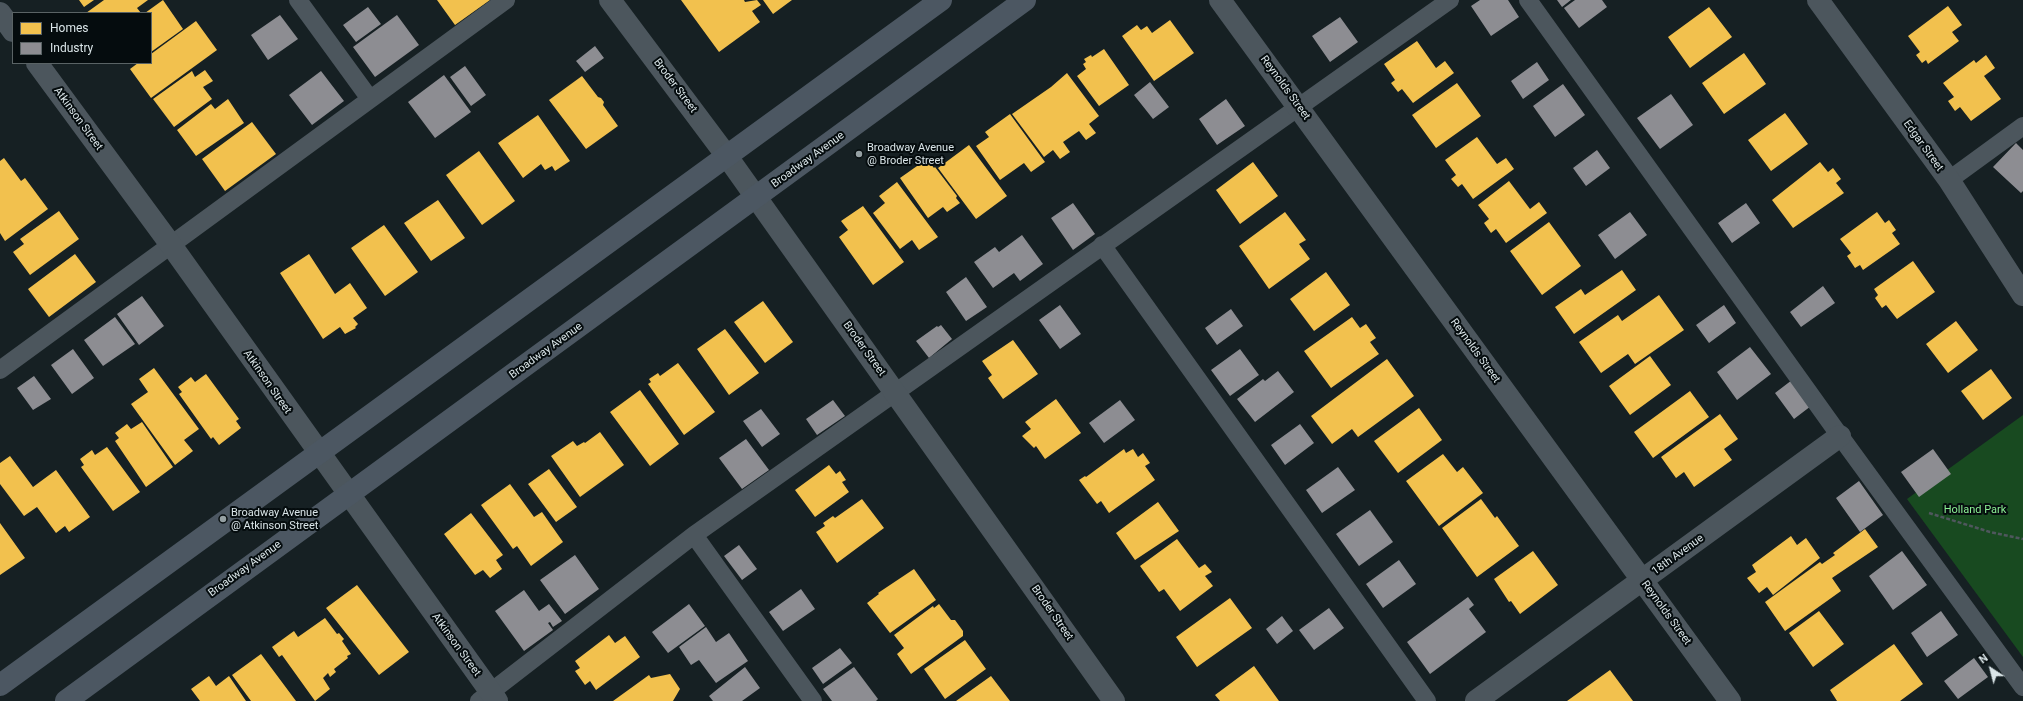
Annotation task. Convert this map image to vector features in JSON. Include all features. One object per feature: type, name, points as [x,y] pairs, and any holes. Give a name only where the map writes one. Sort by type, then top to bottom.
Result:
[{"type":"street","name":"Broder Street","points":[[610,0],[726,155],[1114,701]]},
{"type":"street","points":[[0,685],[726,155],[941,0]]},
{"type":"street","name":"Broadway Avenue","points":[[66,701],[1026,0]]},
{"type":"street","name":"Reynolds Street","points":[[1220,0],[1730,701]]},
{"type":"street","name":"Edgar Street","points":[[1818,0],[1949,180],[2023,295]]},
{"type":"street","points":[[0,13],[12,29]]},
{"type":"street","name":"Atkinson Street","points":[[38,64],[170,245],[348,494],[489,698]]},
{"type":"street","name":"18th Avenue","points":[[1476,701],[1840,436]]},
{"type":"lane","points":[[298,0],[370,99]]},
{"type":"lane","points":[[0,370],[506,0]]},
{"type":"lane","points":[[489,698],[694,535],[1450,0]]},
{"type":"lane","points":[[1528,0],[1840,436],[2023,687]]},
{"type":"lane","points":[[1949,180],[2023,126]]},
{"type":"lane","points":[[1102,245],[1427,701]]},
{"type":"lane","points":[[694,535],[813,701]]},
{"type":"path","points":[[1923,511],[1990,532],[2023,539]]},
{"type":"green space","name":"Holland Park","points":[[2023,415],[2023,657],[1907,499]]},
{"type":"building: Homes","points":[[79,0],[94,0],[84,7]]},
{"type":"building: Homes","points":[[104,0],[148,0],[137,8],[140,12],[87,12]]},
{"type":"building: Homes","points":[[163,0],[183,29],[152,51],[152,12],[146,12]]},
{"type":"building: Homes","points":[[437,0],[490,0],[455,25]]},
{"type":"building: Homes","points":[[681,0],[744,0],[745,2],[757,0],[761,5],[752,11],[760,22],[719,52]]},
{"type":"building: Homes","points":[[763,0],[792,0],[773,14]]},
{"type":"building: Homes","points":[[1948,6],[1962,25],[1952,32],[1959,41],[1928,64],[1926,60],[1922,63],[1916,55],[1920,52],[1908,36]]},
{"type":"building: Homes","points":[[1709,7],[1732,37],[1690,68],[1668,37]]},
{"type":"building: Homes","points":[[1170,20],[1194,53],[1154,81],[1122,36],[1137,25],[1141,30],[1147,26],[1152,33]]},
{"type":"building: Homes","points":[[196,21],[217,50],[151,98],[130,69],[137,64],[152,64],[152,53]]},
{"type":"building: Homes","points":[[1417,41],[1436,68],[1445,61],[1454,73],[1413,103],[1402,89],[1398,92],[1391,83],[1395,80],[1384,64]]},
{"type":"building: Homes","points":[[1104,49],[1129,85],[1099,106],[1077,76],[1086,69],[1083,64],[1086,62],[1084,59],[1091,55],[1092,57]]},
{"type":"building: Homes","points":[[1744,53],[1766,84],[1724,114],[1702,83]]},
{"type":"building: Homes","points":[[1986,55],[1995,68],[1984,76],[2001,99],[1971,121],[1960,107],[1955,111],[1948,101],[1954,97],[1943,83],[1974,60],[1976,63]]},
{"type":"building: Homes","points":[[205,70],[213,81],[203,87],[212,99],[174,127],[153,99],[192,71],[195,77]]},
{"type":"building: Homes","points":[[1067,73],[1099,116],[1089,124],[1096,133],[1086,140],[1079,131],[1063,142],[1070,152],[1060,159],[1053,150],[1044,157],[1012,114],[1051,87]]},
{"type":"building: Homes","points":[[582,76],[598,97],[604,102],[603,105],[618,126],[586,149],[549,100]]},
{"type":"building: Homes","points":[[1457,83],[1481,116],[1436,148],[1412,115]]},
{"type":"building: Homes","points":[[228,99],[244,123],[196,156],[177,130],[211,104],[215,109]]},
{"type":"building: Homes","points":[[1785,113],[1808,144],[1771,171],[1748,140]]},
{"type":"building: Homes","points":[[1010,114],[1045,162],[1031,172],[1024,163],[1000,180],[976,146],[989,137],[985,132]]},
{"type":"building: Homes","points":[[538,115],[570,161],[555,171],[552,166],[545,170],[541,164],[523,178],[498,143]]},
{"type":"building: Homes","points":[[252,122],[276,154],[225,191],[202,159]]},
{"type":"building: Homes","points":[[1477,137],[1497,164],[1506,158],[1514,169],[1473,199],[1462,184],[1458,187],[1451,179],[1456,175],[1445,160]]},
{"type":"building: Homes","points":[[969,145],[1007,196],[976,219],[938,168]]},
{"type":"building: Homes","points":[[479,151],[515,201],[482,225],[446,175]]},
{"type":"building: Homes","points":[[4,158],[21,181],[25,178],[48,209],[5,241],[0,233],[0,161]]},
{"type":"building: Homes","points":[[927,159],[957,196],[956,198],[960,203],[947,212],[943,207],[928,218],[900,178]]},
{"type":"building: Homes","points":[[1253,162],[1278,196],[1240,224],[1216,190]]},
{"type":"building: Homes","points":[[1820,162],[1828,172],[1833,168],[1841,179],[1836,183],[1844,193],[1793,228],[1772,200]]},
{"type":"building: Homes","points":[[1509,181],[1530,209],[1539,202],[1547,213],[1506,243],[1496,229],[1491,233],[1484,223],[1489,219],[1478,205]]},
{"type":"building: Homes","points":[[897,182],[938,237],[919,250],[912,240],[900,249],[873,213],[885,203],[879,196]]},
{"type":"building: Homes","points":[[438,200],[465,238],[431,261],[404,223]]},
{"type":"building: Homes","points":[[863,206],[904,262],[873,285],[839,237],[848,230],[841,221]]},
{"type":"building: Homes","points":[[59,211],[79,239],[30,275],[13,252],[24,244],[20,239]]},
{"type":"building: Homes","points":[[1285,212],[1306,240],[1299,244],[1310,259],[1269,289],[1239,246]]},
{"type":"building: Homes","points":[[1877,212],[1885,223],[1889,220],[1896,230],[1892,233],[1900,244],[1863,270],[1860,265],[1855,268],[1847,256],[1851,253],[1840,239]]},
{"type":"building: Homes","points":[[1549,222],[1581,266],[1542,295],[1510,251]]},
{"type":"building: Homes","points":[[384,225],[418,272],[385,296],[351,248]]},
{"type":"building: Homes","points":[[75,254],[96,282],[49,317],[28,289]]},
{"type":"building: Homes","points":[[309,254],[335,294],[350,283],[367,308],[353,318],[358,324],[355,327],[356,328],[345,334],[340,327],[323,339],[280,273]]},
{"type":"building: Homes","points":[[1913,261],[1935,292],[1897,319],[1886,305],[1882,308],[1875,298],[1878,295],[1874,289]]},
{"type":"building: Homes","points":[[1622,270],[1636,290],[1574,334],[1555,307],[1581,289],[1585,295]]},
{"type":"building: Homes","points":[[1326,272],[1350,305],[1314,331],[1290,299]]},
{"type":"building: Homes","points":[[1659,295],[1684,330],[1635,364],[1628,354],[1601,373],[1579,342],[1618,315],[1622,321]]},
{"type":"building: Homes","points":[[763,301],[793,342],[765,363],[734,322]]},
{"type":"building: Homes","points":[[1352,317],[1360,328],[1366,324],[1376,338],[1370,342],[1379,354],[1331,388],[1304,351]]},
{"type":"building: Homes","points":[[1956,321],[1978,350],[1948,373],[1926,344]]},
{"type":"building: Homes","points":[[725,329],[759,373],[729,395],[697,349]]},
{"type":"building: Homes","points":[[1013,340],[1038,374],[1003,399],[988,378],[992,375],[982,361]]},
{"type":"building: Homes","points":[[1650,356],[1671,385],[1630,415],[1609,386]]},
{"type":"building: Homes","points":[[1387,359],[1414,396],[1358,437],[1352,429],[1332,444],[1311,416]]},
{"type":"building: Homes","points":[[678,363],[715,412],[684,435],[648,384],[651,382],[649,379],[658,373],[660,376]]},
{"type":"building: Homes","points":[[154,368],[199,429],[184,440],[193,451],[175,465],[131,404],[148,392],[139,379]]},
{"type":"building: Homes","points":[[1991,369],[2012,398],[1983,420],[1961,391]]},
{"type":"building: Homes","points":[[206,374],[239,419],[236,421],[241,428],[219,445],[213,437],[211,439],[179,394],[182,392],[178,387],[191,377],[195,382]]},
{"type":"building: Homes","points":[[640,390],[679,444],[650,466],[610,412]]},
{"type":"building: Homes","points":[[1690,391],[1709,417],[1653,458],[1634,432]]},
{"type":"building: Homes","points":[[1056,399],[1081,433],[1045,459],[1036,446],[1034,448],[1022,436],[1031,429],[1025,422]]},
{"type":"building: Homes","points":[[1419,408],[1442,440],[1398,473],[1374,441]]},
{"type":"building: Homes","points":[[1720,414],[1738,439],[1724,449],[1732,460],[1694,487],[1684,472],[1676,478],[1661,457]]},
{"type":"building: Homes","points":[[142,422],[173,467],[146,487],[115,441],[119,438],[115,433],[127,424],[131,429]]},
{"type":"building: Homes","points":[[600,432],[624,465],[580,497],[551,456],[573,441],[577,446],[584,442],[585,443]]},
{"type":"building: Homes","points":[[107,447],[140,492],[113,511],[81,467],[84,465],[80,459],[92,450],[95,455]]},
{"type":"building: Homes","points":[[1124,449],[1126,453],[1133,449],[1138,457],[1143,453],[1150,463],[1145,466],[1155,480],[1109,513],[1101,501],[1097,504],[1079,480],[1085,476],[1086,477]]},
{"type":"building: Homes","points":[[1443,454],[1457,472],[1463,467],[1483,493],[1439,526],[1406,481]]},
{"type":"building: Homes","points":[[10,456],[33,487],[56,470],[90,517],[69,532],[65,526],[56,533],[37,507],[24,516],[0,484],[0,463]]},
{"type":"building: Homes","points":[[829,465],[836,474],[840,471],[846,480],[842,482],[849,492],[815,517],[795,490]]},
{"type":"building: Homes","points":[[549,469],[577,507],[556,522],[528,484]]},
{"type":"building: Homes","points":[[510,484],[534,517],[542,512],[563,542],[531,566],[517,546],[513,549],[481,505]]},
{"type":"building: Homes","points":[[862,499],[884,528],[837,563],[816,532],[825,526],[823,523],[833,516],[835,518]]},
{"type":"building: Homes","points":[[1481,499],[1495,518],[1497,516],[1519,546],[1477,577],[1442,528]]},
{"type":"building: Homes","points":[[1158,502],[1179,531],[1135,560],[1116,533]]},
{"type":"building: Homes","points":[[471,513],[503,555],[496,560],[502,569],[490,578],[483,570],[475,575],[444,534]]},
{"type":"building: Homes","points":[[0,523],[25,558],[0,575]]},
{"type":"building: Homes","points":[[1865,529],[1878,547],[1832,578],[1841,591],[1785,631],[1765,602],[1820,562],[1822,564],[1835,555],[1833,553]]},
{"type":"building: Homes","points":[[1791,536],[1797,545],[1806,538],[1820,558],[1773,595],[1767,587],[1759,593],[1747,578],[1756,572],[1752,565]]},
{"type":"building: Homes","points":[[1177,539],[1199,568],[1205,564],[1212,572],[1205,576],[1213,586],[1180,611],[1164,589],[1159,592],[1140,566]]},
{"type":"building: Homes","points":[[1533,551],[1558,585],[1520,614],[1511,601],[1509,602],[1494,579]]},
{"type":"building: Homes","points":[[914,569],[936,600],[890,633],[867,603],[879,594],[878,593]]},
{"type":"building: Homes","points":[[357,585],[409,652],[379,675],[326,608]]},
{"type":"building: Homes","points":[[1230,598],[1252,628],[1197,667],[1176,637]]},
{"type":"building: Homes","points":[[939,604],[951,620],[955,620],[963,631],[963,636],[911,674],[897,654],[904,648],[894,635],[933,606],[934,608]]},
{"type":"building: Homes","points":[[1819,611],[1844,644],[1813,667],[1789,633]]},
{"type":"building: Homes","points":[[325,618],[337,634],[339,633],[344,639],[342,641],[351,654],[334,669],[336,672],[330,677],[328,673],[323,678],[330,689],[315,701],[282,655],[279,657],[272,647],[294,631],[298,637]]},
{"type":"building: Homes","points":[[609,635],[615,643],[625,636],[640,657],[596,690],[590,681],[585,685],[575,671],[580,668],[575,661]]},
{"type":"building: Homes","points":[[965,640],[986,669],[945,699],[924,669]]},
{"type":"building: Homes","points":[[1894,644],[1923,684],[1900,701],[1837,701],[1830,690]]},
{"type":"building: Homes","points":[[261,654],[296,701],[251,701],[232,675]]},
{"type":"building: Homes","points":[[1254,666],[1279,701],[1220,701],[1215,695]]},
{"type":"building: Homes","points":[[1610,670],[1633,701],[1567,701]]},
{"type":"building: Homes","points":[[670,674],[680,689],[673,701],[613,701],[649,675],[651,678]]},
{"type":"building: Homes","points":[[209,676],[216,686],[229,676],[246,701],[200,701],[191,689]]},
{"type":"building: Homes","points":[[991,676],[1010,701],[956,701]]},
{"type":"building: Industry","points":[[1480,0],[1508,0],[1519,17],[1491,36],[1471,6]]},
{"type":"building: Industry","points":[[1557,0],[1571,0],[1562,7]]},
{"type":"building: Industry","points":[[1575,0],[1602,0],[1607,7],[1579,28],[1564,8]]},
{"type":"building: Industry","points":[[368,7],[381,24],[356,42],[343,25]]},
{"type":"building: Industry","points":[[280,15],[298,39],[268,60],[251,35]]},
{"type":"building: Industry","points":[[397,15],[419,45],[375,77],[353,47]]},
{"type":"building: Industry","points":[[1340,17],[1358,42],[1330,62],[1312,36]]},
{"type":"building: Industry","points":[[595,46],[604,58],[585,72],[576,61]]},
{"type":"building: Industry","points":[[1537,62],[1549,80],[1523,99],[1511,81]]},
{"type":"building: Industry","points":[[465,66],[486,95],[471,106],[450,77]]},
{"type":"building: Industry","points":[[321,71],[344,101],[312,125],[289,95]]},
{"type":"building: Industry","points":[[444,75],[471,112],[435,138],[408,102]]},
{"type":"building: Industry","points":[[1150,82],[1169,107],[1153,119],[1134,95]]},
{"type":"building: Industry","points":[[1563,84],[1585,115],[1555,137],[1533,106]]},
{"type":"building: Industry","points":[[1671,94],[1693,125],[1660,149],[1637,118]]},
{"type":"building: Industry","points":[[1226,99],[1245,126],[1217,145],[1199,119]]},
{"type":"building: Industry","points":[[2016,143],[2023,150],[2023,191],[2021,193],[1993,167]]},
{"type":"building: Industry","points":[[1597,150],[1610,168],[1586,186],[1573,168]]},
{"type":"building: Industry","points":[[1073,203],[1095,234],[1073,250],[1051,218]]},
{"type":"building: Industry","points":[[1746,203],[1760,223],[1732,243],[1718,223]]},
{"type":"building: Industry","points":[[1630,212],[1647,235],[1615,259],[1598,235]]},
{"type":"building: Industry","points":[[1022,235],[1043,264],[1020,281],[1014,273],[993,288],[974,262],[995,247],[999,252]]},
{"type":"building: Industry","points":[[966,277],[987,307],[966,321],[946,292]]},
{"type":"building: Industry","points":[[1823,286],[1835,303],[1801,327],[1790,312]]},
{"type":"building: Industry","points":[[142,296],[164,326],[139,345],[117,314]]},
{"type":"building: Industry","points":[[1060,305],[1081,334],[1060,349],[1039,320]]},
{"type":"building: Industry","points":[[1724,305],[1736,323],[1709,343],[1696,325]]},
{"type":"building: Industry","points":[[1231,309],[1243,326],[1217,345],[1205,328]]},
{"type":"building: Industry","points":[[115,317],[135,344],[103,366],[84,340]]},
{"type":"building: Industry","points":[[941,325],[952,339],[929,358],[916,341],[937,326],[938,327]]},
{"type":"building: Industry","points":[[1750,347],[1771,374],[1737,400],[1717,372]]},
{"type":"building: Industry","points":[[73,349],[94,378],[72,394],[51,365]]},
{"type":"building: Industry","points":[[1240,349],[1259,375],[1230,396],[1211,370]]},
{"type":"building: Industry","points":[[1278,371],[1294,392],[1255,422],[1237,399],[1263,379],[1265,381]]},
{"type":"building: Industry","points":[[34,376],[51,399],[33,410],[17,388]]},
{"type":"building: Industry","points":[[1792,380],[1811,406],[1794,419],[1775,393]]},
{"type":"building: Industry","points":[[833,400],[845,416],[817,435],[806,419]]},
{"type":"building: Industry","points":[[1120,400],[1135,420],[1104,443],[1089,423]]},
{"type":"building: Industry","points":[[761,409],[780,434],[762,447],[743,421]]},
{"type":"building: Industry","points":[[1300,424],[1314,443],[1285,465],[1271,445]]},
{"type":"building: Industry","points":[[746,439],[769,470],[742,489],[719,458]]},
{"type":"building: Industry","points":[[1933,449],[1951,474],[1919,497],[1901,472]]},
{"type":"building: Industry","points":[[1338,467],[1355,490],[1322,513],[1306,490]]},
{"type":"building: Industry","points":[[1859,481],[1883,515],[1860,532],[1836,498]]},
{"type":"building: Industry","points":[[1370,510],[1393,542],[1359,566],[1336,534]]},
{"type":"building: Industry","points":[[739,545],[757,569],[742,580],[724,556]]},
{"type":"building: Industry","points":[[1902,551],[1927,585],[1893,610],[1869,576]]},
{"type":"building: Industry","points":[[575,555],[599,589],[565,614],[540,580]]},
{"type":"building: Industry","points":[[1399,560],[1416,584],[1383,608],[1366,584]]},
{"type":"building: Industry","points":[[801,589],[815,609],[783,631],[769,612]]},
{"type":"building: Industry","points":[[524,590],[539,611],[549,604],[562,621],[553,627],[550,622],[548,623],[553,630],[524,651],[495,611]]},
{"type":"building: Industry","points":[[1468,597],[1474,605],[1469,609],[1486,632],[1430,674],[1407,642]]},
{"type":"building: Industry","points":[[689,604],[705,626],[668,653],[652,632]]},
{"type":"building: Industry","points":[[1329,608],[1344,628],[1314,650],[1299,630]]},
{"type":"building: Industry","points":[[1941,611],[1958,635],[1927,657],[1911,633]]},
{"type":"building: Industry","points":[[1282,616],[1293,631],[1277,644],[1266,629]]},
{"type":"building: Industry","points":[[706,627],[716,642],[729,633],[748,661],[716,683],[699,660],[691,665],[679,647]]},
{"type":"building: Industry","points":[[840,648],[852,663],[823,684],[812,668]]},
{"type":"building: Industry","points":[[1974,658],[1988,677],[1958,699],[1944,681]]},
{"type":"building: Industry","points":[[745,667],[760,688],[742,701],[713,701],[709,696]]},
{"type":"building: Industry","points":[[854,667],[878,699],[876,701],[832,701],[823,689]]},
{"type":"place","name":"Broadway Avenue @ Broder Street","points":[[859,154]]},
{"type":"place","name":"Broadway Avenue @ Atkinson Street","points":[[223,519]]}]
